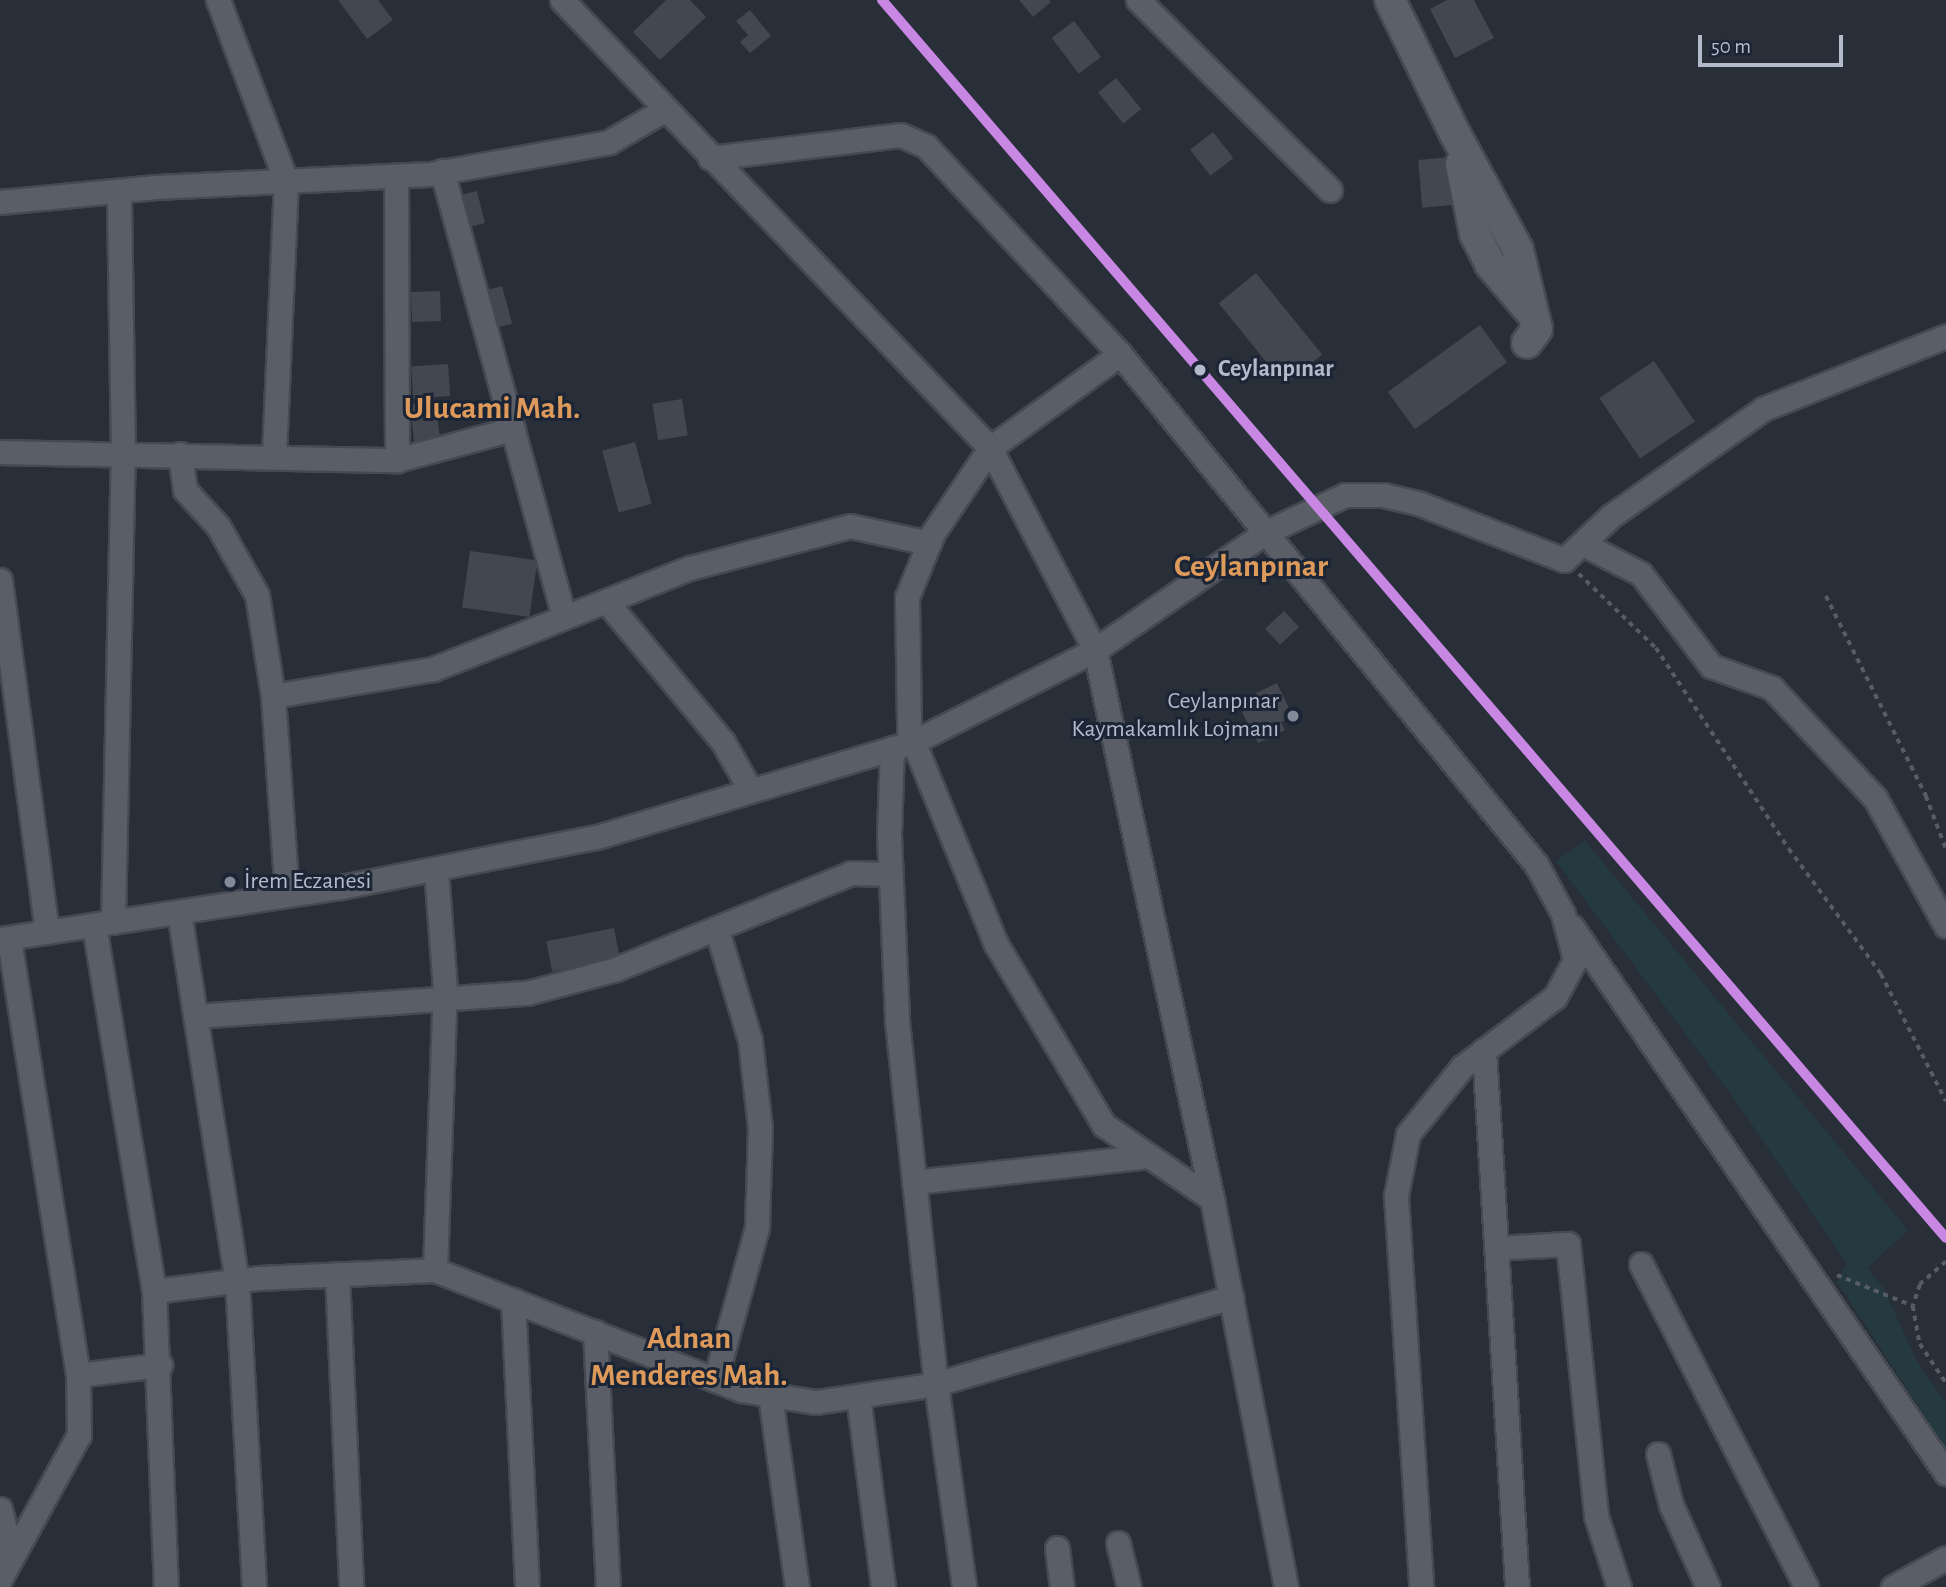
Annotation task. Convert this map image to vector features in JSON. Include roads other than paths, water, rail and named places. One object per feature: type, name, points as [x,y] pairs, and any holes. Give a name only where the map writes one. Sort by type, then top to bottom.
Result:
[{"type":"main road","points":[[1390,0],[1454,132],[1518,250],[1531,329]]},
{"type":"street","points":[[218,0],[286,181],[274,457]]},
{"type":"street","points":[[562,0],[664,110],[990,448],[1095,650],[1212,1199],[1286,1587]]},
{"type":"street","points":[[1138,0],[1330,190]]},
{"type":"street","points":[[0,201],[442,171],[609,142],[664,110]]},
{"type":"street","points":[[710,158],[901,135],[926,146],[1120,354],[1536,863],[1563,914],[1946,1473]]},
{"type":"street","points":[[442,171],[564,617]]},
{"type":"street","points":[[396,176],[397,460]]},
{"type":"street","points":[[119,191],[123,454],[103,924],[154,1291],[160,1365],[166,1587]]},
{"type":"street","points":[[0,1579],[79,1434],[78,1375],[5,939],[287,895],[597,838],[903,745],[1095,650],[1265,532],[1345,495],[1383,495],[1430,507],[1564,560],[1611,516],[1763,409],[1946,336]]},
{"type":"street","points":[[964,1587],[936,1384],[897,1021],[891,874],[903,745],[909,731],[907,597],[929,542],[990,448],[1120,354]]},
{"type":"street","points":[[0,452],[397,460],[513,429]]},
{"type":"street","points":[[180,454],[186,490],[218,526],[257,595],[273,696],[287,895]]},
{"type":"street","points":[[273,696],[433,669],[690,568],[850,526],[929,542]]},
{"type":"street","points":[[1583,544],[1641,574],[1711,666],[1772,688],[1875,798],[1946,926]]},
{"type":"street","points":[[0,580],[10,738],[47,932]]},
{"type":"street","points":[[606,601],[723,742],[751,791]]},
{"type":"street","points":[[903,745],[996,944],[1104,1125],[1212,1199]]},
{"type":"street","points":[[435,1270],[444,1001],[436,869]]},
{"type":"street","points":[[195,1016],[444,1001],[527,993],[616,969],[644,953],[717,930],[851,873],[891,874]]},
{"type":"street","points":[[179,912],[237,1281],[254,1587]]},
{"type":"street","points":[[1421,1587],[1396,1196],[1408,1134],[1462,1067],[1555,997],[1575,960],[1563,914]]},
{"type":"street","points":[[715,1380],[757,1227],[760,1128],[750,1040],[717,930]]},
{"type":"street","points":[[1484,1050],[1517,1587]]},
{"type":"street","points":[[914,1182],[1149,1156]]},
{"type":"street","points":[[1496,1248],[1568,1244],[1596,1516],[1619,1587]]},
{"type":"street","points":[[1641,1264],[1806,1587]]},
{"type":"street","points":[[154,1291],[237,1281],[435,1270],[715,1380],[770,1395],[816,1402],[936,1384],[1231,1297]]},
{"type":"street","points":[[337,1274],[351,1587]]},
{"type":"street","points":[[513,1300],[527,1587]]},
{"type":"street","points":[[594,1332],[608,1587]]},
{"type":"street","points":[[78,1375],[160,1365]]},
{"type":"street","points":[[770,1395],[797,1587]]},
{"type":"street","points":[[858,1396],[883,1587]]},
{"type":"street","points":[[1658,1454],[1671,1505],[1708,1587]]},
{"type":"street","points":[[0,1509],[12,1556]]},
{"type":"street","points":[[1118,1543],[1129,1587]]},
{"type":"street","points":[[1058,1548],[1062,1587]]},
{"type":"street","points":[[1893,1587],[1938,1570]]},
{"type":"place","name":"Ceylanpınar","points":[[1200,370]]},
{"type":"place","name":"Ceylanpınar Kaymakamlık Lojmanı","points":[[1293,716]]},
{"type":"place","name":"İrem Eczanesi","points":[[230,882]]},
{"type":"district","name":"Ulucami Mah.","points":[[492,408]]},
{"type":"district","name":"Ceylanpınar","points":[[1251,566]]},
{"type":"district","name":"Adnan Menderes Mah.","points":[[689,1358]]}]
